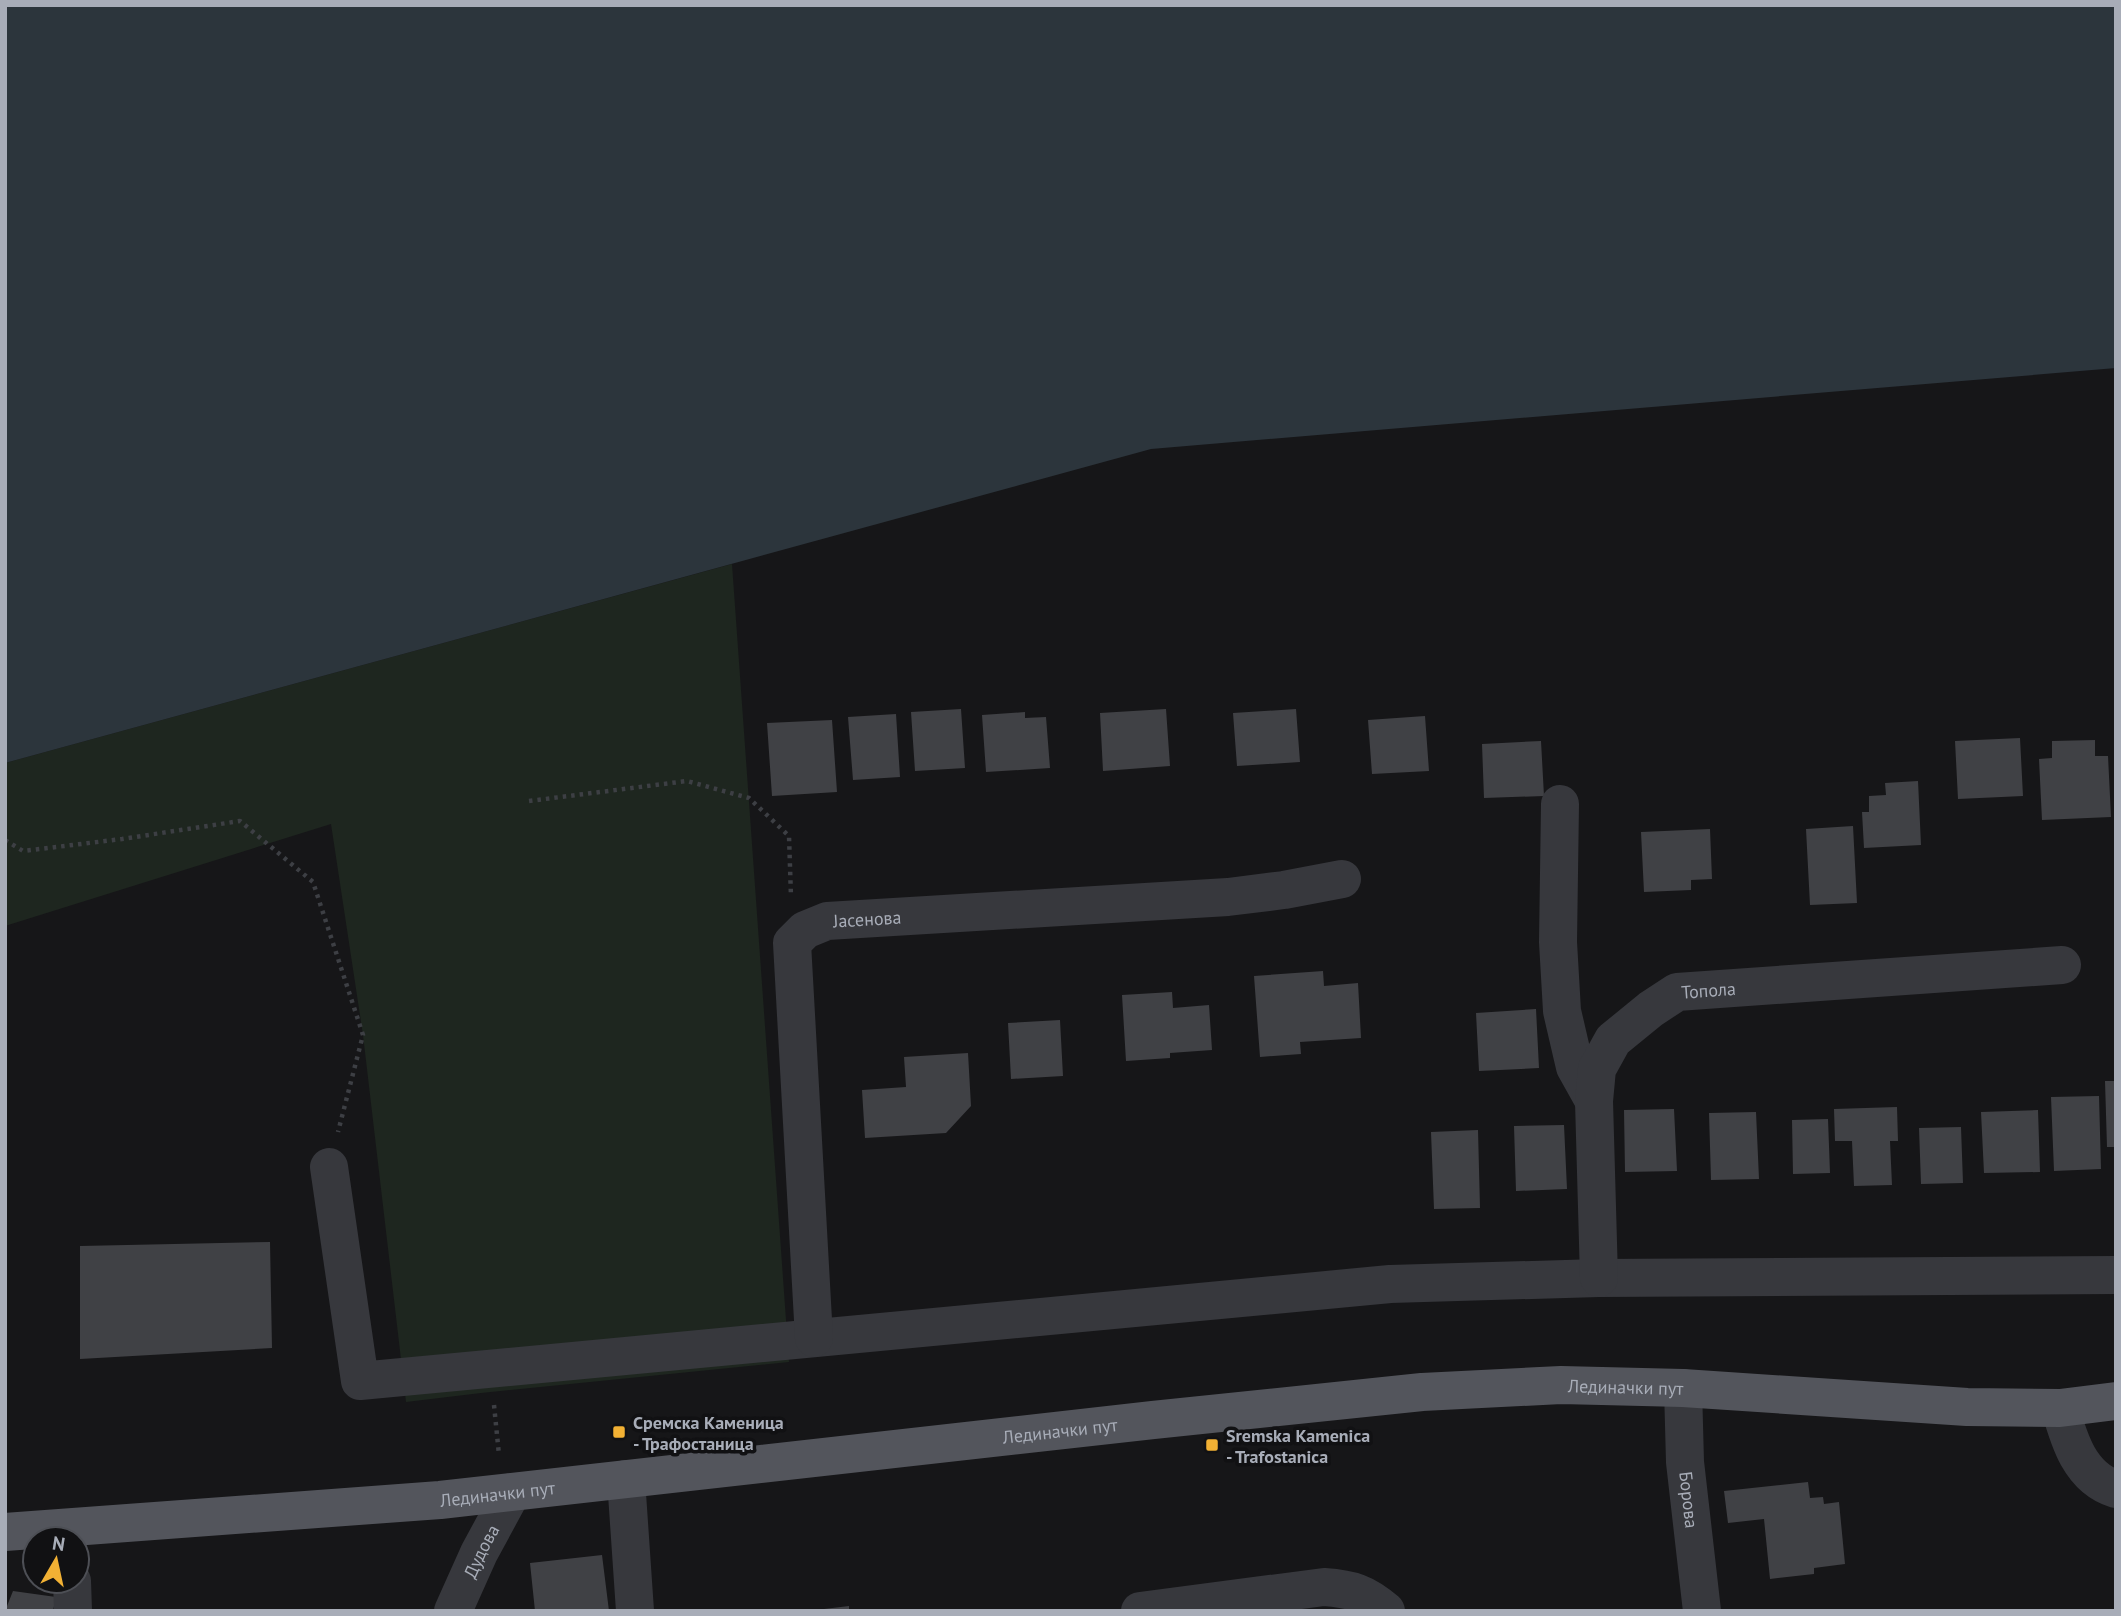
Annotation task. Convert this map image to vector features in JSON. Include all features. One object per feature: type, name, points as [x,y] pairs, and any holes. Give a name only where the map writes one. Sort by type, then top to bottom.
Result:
[{"type":"main road","name":"Лединачки пут","points":[[91,1531],[440,1500],[506,1479],[626,1479],[1422,1392],[1561,1385],[1683,1388],[1967,1407],[2060,1408],[2116,1401]]},
{"type":"street","points":[[1560,804],[1558,942],[1562,1011],[1575,1067],[1594,1101]]},
{"type":"street","name":"Јасенова","points":[[792,943],[805,930],[827,921],[1228,897],[1342,879]]},
{"type":"street","points":[[792,943],[814,1338]]},
{"type":"street","name":"Топола","points":[[1599,1278],[1594,1101],[1597,1069],[1614,1040],[1651,1009],[1677,992],[2062,965]]},
{"type":"street","points":[[329,1167],[360,1381],[1390,1284],[1599,1278],[2116,1275]]},
{"type":"street","name":"Борова","points":[[1683,1388],[1685,1462],[1702,1611]]},
{"type":"street","points":[[2060,1408],[2068,1438],[2086,1471],[2105,1486],[2116,1489]]},
{"type":"street","name":"Дудова","points":[[453,1611],[479,1553],[506,1479]]},
{"type":"street","points":[[626,1479],[635,1611]]},
{"type":"street","points":[[1140,1611],[1324,1587],[1348,1589],[1370,1597],[1386,1611]]},
{"type":"path","points":[[529,801],[687,780],[749,798],[789,836],[792,943]]},
{"type":"path","points":[[5,840],[23,851],[240,821],[313,882],[363,1035],[329,1167]]},
{"type":"path","points":[[491,1369],[506,1479]]},
{"type":"shaded area","points":[[5,5],[2116,5],[2116,368],[1151,449],[5,763]]},
{"type":"shaded area","points":[[732,564],[789,1362],[406,1402],[363,1035],[331,824],[5,926],[5,763]]},
{"type":"building","points":[[961,709],[965,768],[915,771],[911,712]]},
{"type":"building","points":[[1166,709],[1170,766],[1103,771],[1100,713]]},
{"type":"building","points":[[1296,709],[1300,762],[1237,766],[1233,713]]},
{"type":"building","points":[[1025,712],[1025,718],[1046,717],[1050,768],[986,772],[982,715]]},
{"type":"building","points":[[896,714],[900,777],[853,780],[848,717]]},
{"type":"building","points":[[1425,716],[1429,771],[1372,774],[1368,720]]},
{"type":"building","points":[[832,720],[837,792],[772,796],[767,723]]},
{"type":"building","points":[[2020,738],[2023,796],[1958,799],[1955,741]]},
{"type":"building","points":[[2095,740],[2095,756],[2108,756],[2111,817],[2042,820],[2039,759],[2052,758],[2052,741]]},
{"type":"building","points":[[1541,741],[1544,796],[1484,798],[1482,744]]},
{"type":"building","points":[[1918,781],[1921,845],[1864,848],[1862,812],[1869,812],[1869,796],[1886,795],[1885,783]]},
{"type":"building","points":[[1853,826],[1857,903],[1810,905],[1806,829]]},
{"type":"building","points":[[1710,829],[1712,879],[1691,880],[1691,890],[1644,892],[1641,832]]},
{"type":"building","points":[[1323,971],[1324,986],[1358,983],[1361,1038],[1300,1042],[1301,1054],[1260,1057],[1254,976]]},
{"type":"building","points":[[1172,992],[1173,1008],[1209,1005],[1212,1050],[1170,1053],[1170,1058],[1126,1061],[1122,995]]},
{"type":"building","points":[[1536,1009],[1539,1068],[1479,1071],[1476,1013]]},
{"type":"building","points":[[1060,1020],[1063,1076],[1011,1079],[1008,1023]]},
{"type":"building","points":[[968,1053],[971,1106],[946,1133],[865,1138],[862,1090],[906,1087],[904,1057]]},
{"type":"building","points":[[2105,1081],[2116,1081],[2116,1147],[2107,1147]]},
{"type":"building","points":[[2099,1096],[2101,1169],[2054,1171],[2051,1097]]},
{"type":"building","points":[[1897,1107],[1898,1141],[1890,1141],[1892,1185],[1854,1186],[1852,1141],[1835,1141],[1834,1109]]},
{"type":"building","points":[[1674,1109],[1677,1171],[1625,1172],[1624,1110]]},
{"type":"building","points":[[2038,1110],[2040,1172],[1984,1173],[1981,1112]]},
{"type":"building","points":[[1756,1112],[1759,1179],[1711,1180],[1709,1113]]},
{"type":"building","points":[[1828,1119],[1830,1173],[1793,1174],[1792,1120]]},
{"type":"building","points":[[1564,1125],[1567,1189],[1516,1191],[1514,1126]]},
{"type":"building","points":[[1961,1127],[1963,1183],[1921,1184],[1919,1128]]},
{"type":"building","points":[[1478,1130],[1480,1208],[1434,1209],[1431,1132]]},
{"type":"building","points":[[270,1242],[272,1348],[80,1359],[80,1246]]},
{"type":"building","points":[[1808,1482],[1810,1498],[1823,1497],[1824,1504],[1839,1502],[1845,1564],[1814,1568],[1814,1574],[1770,1579],[1764,1519],[1728,1523],[1724,1491]]},
{"type":"building","points":[[602,1555],[609,1611],[535,1611],[530,1563]]},
{"type":"building","points":[[13,1591],[21,1592],[21,1595],[56,1597],[53,1611],[5,1611]]},
{"type":"building","points":[[849,1606],[849,1611],[824,1611],[824,1609]]},
{"type":"place","name":"Сремска Каменица - Трафостаница","points":[[619,1432]]},
{"type":"place","name":"Sremska Kamenica - Trafostanica","points":[[1212,1445]]}]
